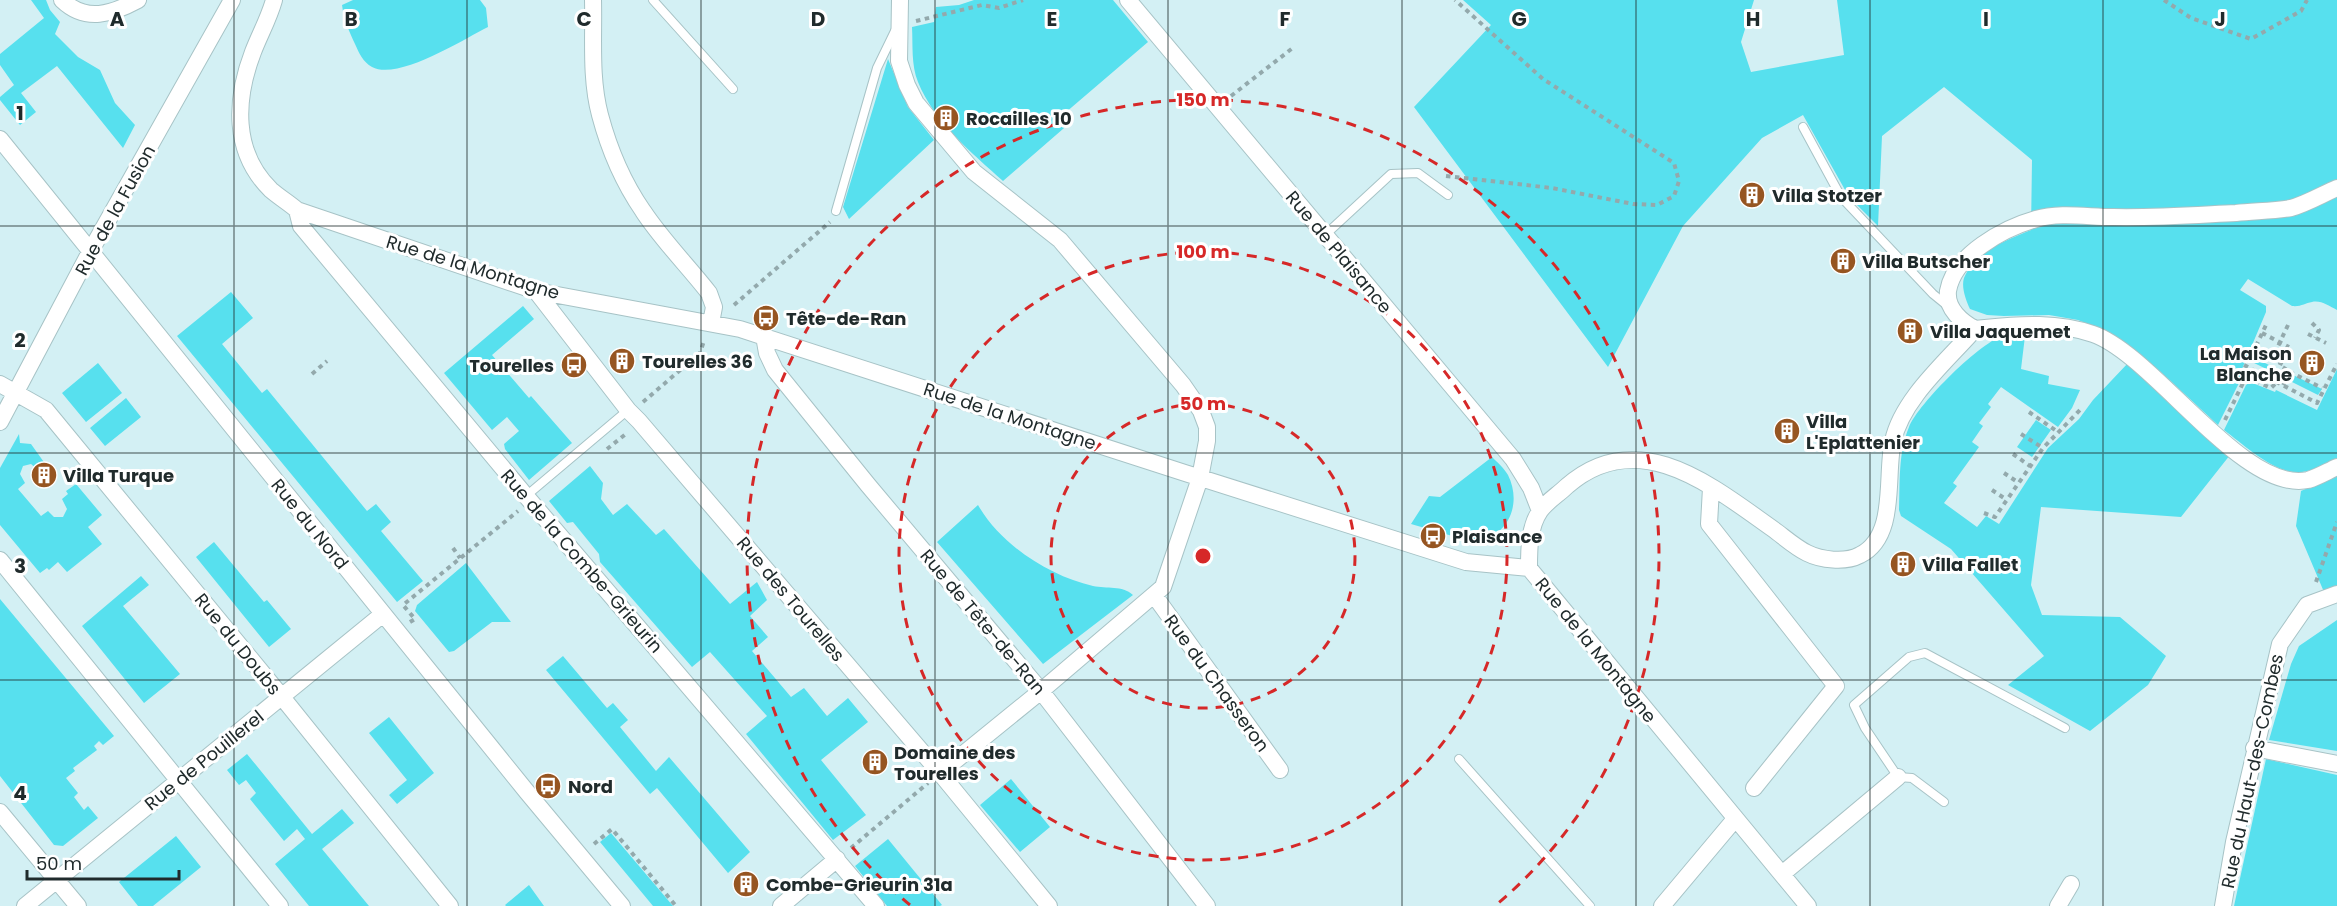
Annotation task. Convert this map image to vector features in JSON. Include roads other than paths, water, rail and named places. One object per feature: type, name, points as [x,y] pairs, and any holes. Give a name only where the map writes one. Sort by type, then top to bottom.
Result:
[{"type":"street","points":[[62,0],[72,8],[96,14],[108,14],[138,0]]},
{"type":"street","name":"Rue de la Fusion","points":[[0,422],[90,252],[232,0]]},
{"type":"street","name":"Rue de la Montagne","points":[[274,0],[243,82],[239,108],[241,136],[255,170],[271,190],[297,210],[536,291],[708,330],[740,329],[764,336],[1467,562],[1529,568],[1808,906]]},
{"type":"street","points":[[593,0],[594,73],[599,113],[612,153],[624,180],[644,212],[709,293],[714,307],[708,330]]},
{"type":"street","points":[[900,0],[899,61],[916,103],[931,124],[974,172],[1060,240],[1183,386],[1202,411],[1207,427],[1207,441],[1200,478],[1163,587],[940,773]]},
{"type":"street","name":"Rue de Plaisance","points":[[1128,0],[1324,236],[1514,459],[1531,488],[1540,511]]},
{"type":"street","name":"Rue du Nord","points":[[0,139],[622,906]]},
{"type":"street","points":[[2337,188],[2292,208],[2198,215],[2037,218],[1986,240],[1971,254],[1950,282],[1947,295],[1952,310],[1963,323],[1975,329],[2054,324],[2095,334],[2136,359],[2182,406],[2217,437],[2264,471],[2279,478],[2308,480],[2337,467]]},
{"type":"street","name":"Rue de la Combe-Grieurin","points":[[297,210],[301,226],[526,496],[841,856],[876,906]]},
{"type":"street","name":"Rue des Tourelles","points":[[536,291],[628,410],[940,773],[1049,906]]},
{"type":"street","points":[[1529,568],[1530,539],[1540,511],[1572,482],[1609,463],[1632,458],[1683,471],[1730,499],[1807,553],[1827,559],[1845,559],[1860,555],[1873,543],[1886,516],[1892,442],[1900,419],[1916,396],[1975,329]]},
{"type":"street","name":"Rue de Tête-de-Ran","points":[[764,336],[766,350],[775,370],[1041,691],[1208,906]]},
{"type":"street","name":"Rue du Doubs","points":[[0,384],[46,410],[450,906]]},
{"type":"street","points":[[1711,488],[1709,524],[1836,686],[1754,788]]},
{"type":"street","points":[[0,560],[280,906]]},
{"type":"street","name":"Rue du Haut-des-Combes","points":[[2223,906],[2254,748],[2280,644],[2307,606],[2337,594]]},
{"type":"street","name":"Rue du Chasseron","points":[[1154,595],[1280,770]]},
{"type":"street","name":"Rue de Pouillerel","points":[[25,906],[383,614]]},
{"type":"street","points":[[2254,748],[2337,764]]},
{"type":"street","points":[[1782,874],[1898,777]]},
{"type":"street","points":[[0,812],[78,906]]},
{"type":"street","points":[[1662,906],[1735,819]]},
{"type":"street","points":[[781,906],[841,856]]},
{"type":"street","points":[[2058,906],[2071,884]]},
{"type":"lane","points":[[653,0],[733,89]]},
{"type":"lane","points":[[836,211],[877,68],[898,26]]},
{"type":"lane","points":[[1803,127],[1841,197],[1933,294],[1952,310]]},
{"type":"lane","points":[[1324,236],[1390,174],[1418,174],[1448,195]]},
{"type":"lane","points":[[526,496],[628,410]]},
{"type":"lane","points":[[1944,802],[1912,778],[1898,777],[1865,728],[1854,705],[1909,657],[1925,653],[1945,662],[2065,728]]},
{"type":"lane","points":[[1460,759],[1590,906]]},
{"type":"place","name":"Rocailles 10","points":[[946,118]]},
{"type":"place","name":"Villa Stotzer","points":[[1752,195]]},
{"type":"place","name":"Villa Butscher","points":[[1843,261]]},
{"type":"place","name":"Tête-de-Ran","points":[[766,318]]},
{"type":"place","name":"Villa Jaquemet","points":[[1910,331]]},
{"type":"place","name":"Tourelles 36","points":[[622,361]]},
{"type":"place","name":"La Maison Blanche","points":[[2312,363]]},
{"type":"place","name":"Tourelles","points":[[574,365]]},
{"type":"place","name":"Villa L'Eplattenier","points":[[1787,431]]},
{"type":"place","name":"Villa Turque","points":[[44,475]]},
{"type":"place","name":"Plaisance","points":[[1433,536]]},
{"type":"place","name":"Villa Fallet","points":[[1903,564]]},
{"type":"place","name":"Domaine des Tourelles","points":[[875,762]]},
{"type":"place","name":"Nord","points":[[548,786]]},
{"type":"place","name":"Combe-Grieurin 31a","points":[[746,884]]}]
